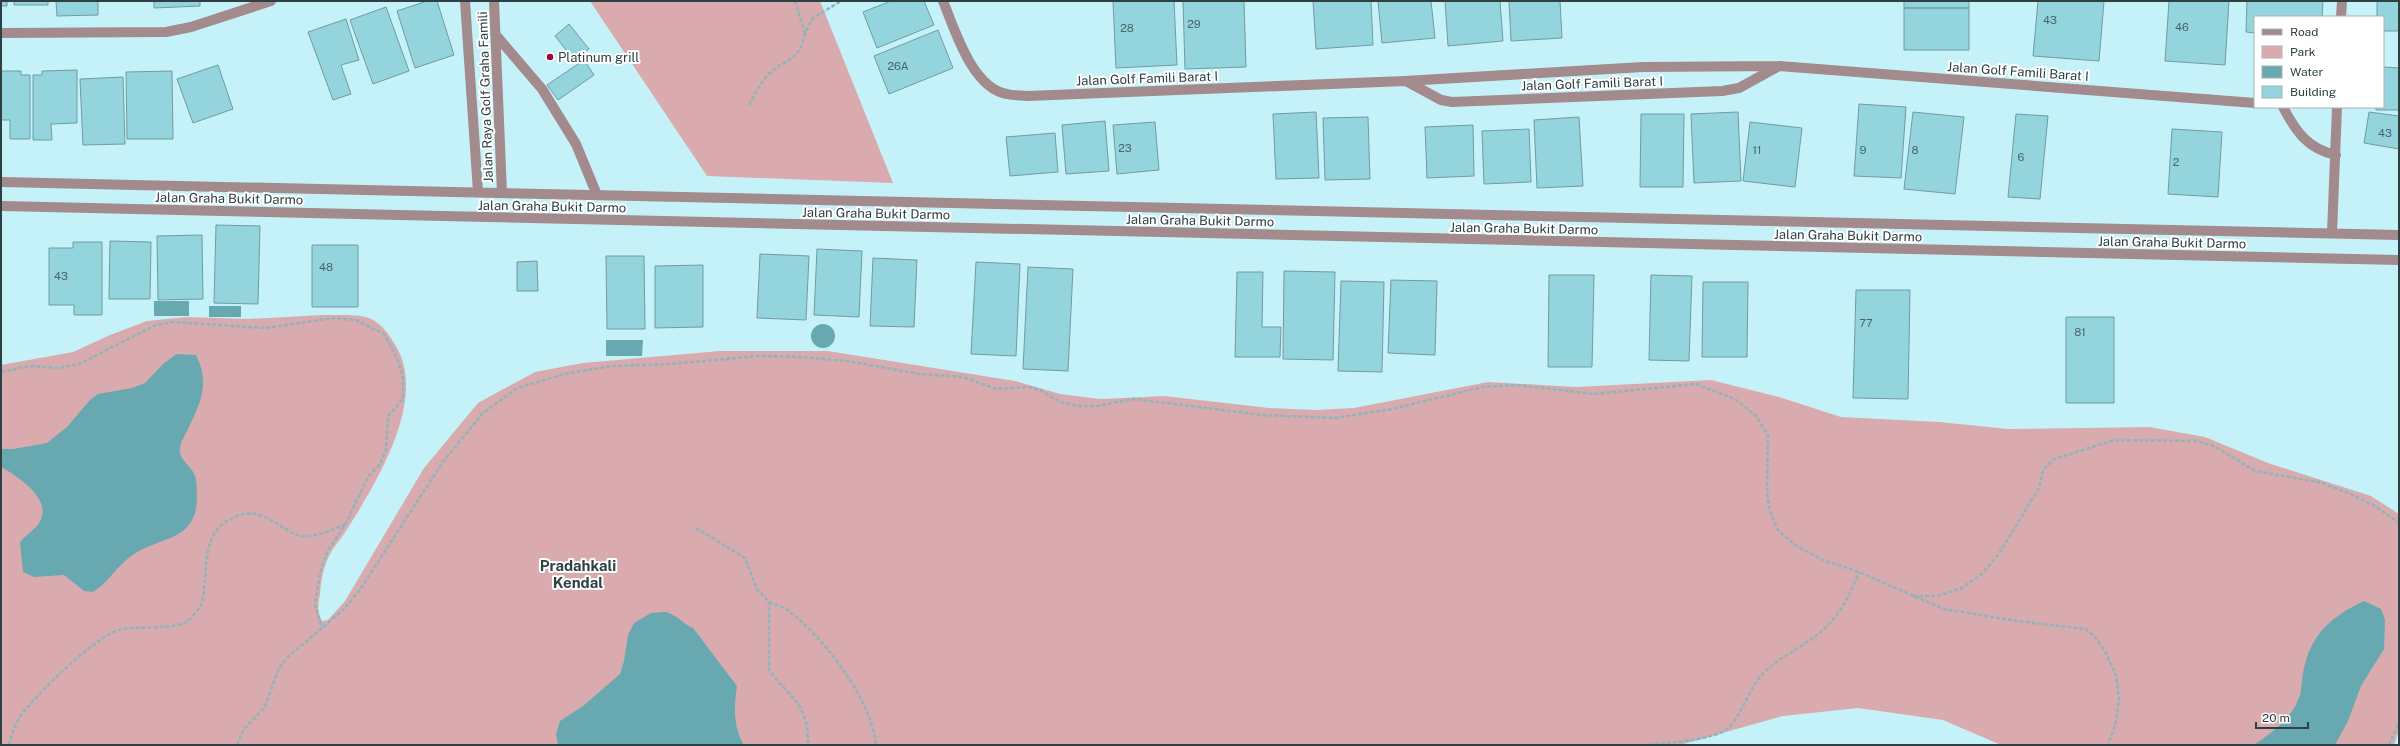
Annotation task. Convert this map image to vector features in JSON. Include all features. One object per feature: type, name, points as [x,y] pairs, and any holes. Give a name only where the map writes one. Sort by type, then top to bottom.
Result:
[{"type":"street","points":[[1,33],[166,32],[191,27],[246,5],[271,1]]},
{"type":"street","name":"Jalan Raya Golf Graha Famili","points":[[465,1],[478,192]]},
{"type":"street","name":"Jalan Raya Golf Graha Famili","points":[[494,1],[502,193]]},
{"type":"street","name":"Jalan Golf Famili Barat I","points":[[943,1],[973,69],[992,88],[1006,94],[1028,96],[1405,81],[1643,67],[1778,66],[2254,102]]},
{"type":"street","points":[[2341,16],[2342,1]]},
{"type":"street","points":[[495,34],[542,89],[576,144],[597,195]]},
{"type":"street","name":"Jalan Golf Famili Barat I","points":[[1405,81],[1441,100],[1452,102],[1722,91],[1739,88],[1778,66]]},
{"type":"street","points":[[2284,108],[2299,133],[2312,145],[2321,151],[2336,155]]},
{"type":"street","points":[[2332,233],[2337,108]]},
{"type":"street","name":"Jalan Graha Bukit Darmo","points":[[1,182],[2399,235]]},
{"type":"street","name":"Jalan Graha Bukit Darmo","points":[[1,206],[2399,260]]},
{"type":"path","points":[[795,1],[804,33]]},
{"type":"path","points":[[749,105],[757,88],[770,73],[789,61],[802,46],[804,33],[813,18],[841,1]]},
{"type":"path","points":[[1,372],[29,366],[59,368],[79,364],[156,325],[174,322],[265,328],[334,318],[356,320],[376,328],[384,334],[398,360],[403,377],[402,399],[388,416],[386,450],[380,464],[368,477],[345,525],[327,552],[320,573],[315,605],[322,628]]},
{"type":"path","points":[[237,745],[244,729],[265,707],[279,668],[289,656],[343,610],[359,591],[443,462],[482,414],[517,388],[565,374],[611,366],[671,364],[758,356],[847,361],[920,374],[963,377],[996,389],[1029,387],[1040,390],[1060,402],[1080,406],[1097,406],[1134,399],[1263,415],[1334,418],[1393,409],[1482,387],[1517,385],[1593,394],[1696,384],[1735,399],[1756,416],[1768,435],[1767,493],[1770,510],[1778,530],[1795,545],[1823,560],[1859,572],[1910,596],[1944,609],[2017,621],[2086,629],[2095,637],[2106,653],[2116,676],[2119,698],[2116,722],[2108,745]]},
{"type":"path","points":[[1910,596],[1937,596],[1962,588],[1982,574],[2000,552],[2039,488],[2044,470],[2049,464],[2054,459],[2114,440],[2197,441],[2214,446],[2255,471],[2320,482],[2348,493],[2375,506],[2399,523]]},
{"type":"path","points":[[9,745],[19,718],[76,659],[97,643],[116,631],[138,626],[173,626],[187,621],[200,606],[207,549],[215,533],[227,520],[239,515],[258,514],[277,522],[299,536],[311,535],[345,525]]},
{"type":"path","points":[[696,528],[745,558],[757,589],[769,602],[788,610],[826,648],[853,686],[868,714],[876,745]]},
{"type":"path","points":[[1649,745],[1710,736],[1728,728],[1760,676],[1776,661],[1818,634],[1839,614],[1849,597],[1859,572]]},
{"type":"path","points":[[769,602],[769,670],[795,698],[804,713],[808,732],[808,745]]},
{"type":"path","points":[[2389,745],[2399,722]]},
{"type":"green space","points":[[590,1],[820,1],[893,183],[707,176]]},
{"type":"green space","points":[[322,315],[366,317],[382,327],[397,348],[405,369],[406,393],[402,418],[394,442],[383,467],[358,512],[335,546],[325,565],[318,604],[319,615],[322,621],[328,620],[345,601],[424,468],[478,403],[535,372],[583,363],[720,351],[828,351],[1015,381],[1060,394],[1100,399],[1164,396],[1269,408],[1315,410],[1354,408],[1488,382],[1576,387],[1711,380],[1779,397],[1841,417],[1939,422],[2008,429],[2149,427],[2205,437],[2268,463],[2371,496],[2399,514],[2399,730],[2394,745],[2001,745],[1943,720],[1858,708],[1783,716],[1680,745],[1,745],[1,365],[73,352],[110,335],[147,321],[186,317],[249,319]]},
{"type":"water","points":[[154,301],[189,301],[189,316],[154,316]]},
{"type":"water","points":[[209,306],[241,306],[241,317],[209,317]]},
{"type":"water","points":[[823,324],[832,327],[835,336],[832,345],[823,348],[814,345],[811,336],[814,327]]},
{"type":"water","points":[[606,340],[643,340],[642,356],[606,356]]},
{"type":"water","points":[[177,354],[196,355],[200,365],[203,384],[197,410],[180,448],[181,456],[193,472],[196,481],[197,498],[195,513],[190,524],[183,531],[174,536],[141,550],[130,557],[93,592],[84,591],[64,575],[34,577],[23,572],[20,542],[36,527],[42,518],[42,508],[34,491],[17,477],[1,467],[1,449],[13,449],[47,443],[67,427],[90,400],[98,394],[132,388],[145,383],[164,363]]},
{"type":"water","points":[[2364,601],[2381,609],[2385,620],[2384,649],[2361,686],[2348,721],[2335,745],[2254,745],[2279,726],[2295,707],[2300,694],[2306,660],[2316,638],[2323,629],[2341,614]]},
{"type":"water","points":[[666,612],[693,628],[737,686],[735,716],[740,738],[744,745],[558,745],[556,734],[560,721],[583,706],[620,674],[624,661],[628,635],[634,623],[651,613]]},
{"type":"building","points":[[1,1],[7,1],[7,6],[1,6]]},
{"type":"building","points":[[14,1],[48,1],[48,5],[14,5]]},
{"type":"building","points":[[56,1],[98,1],[98,15],[57,16]]},
{"type":"building","points":[[154,1],[200,1],[200,6],[154,8]]},
{"type":"building","points":[[427,1],[437,1],[454,55],[415,68],[397,11]]},
{"type":"building","points":[[891,1],[924,1],[934,25],[877,48],[863,12]]},
{"type":"building","points":[[1113,1],[1174,1],[1177,65],[1116,68]]},
{"type":"building","points":[[1183,1],[1244,1],[1246,67],[1185,69]]},
{"type":"building","points":[[1313,1],[1371,1],[1373,45],[1316,49]]},
{"type":"building","points":[[1378,1],[1431,1],[1435,38],[1382,43]]},
{"type":"building","points":[[1445,1],[1500,1],[1503,41],[1448,46]]},
{"type":"building","points":[[1509,1],[1560,1],[1562,38],[1511,41]]},
{"type":"building","points":[[1904,1],[1969,1],[1969,8],[1904,8]]},
{"type":"building","points":[[2038,1],[2104,1],[2099,61],[2033,56]]},
{"type":"building","points":[[2169,1],[2229,1],[2225,65],[2165,61]]},
{"type":"building","points":[[2247,1],[2323,1],[2322,16],[2254,16],[2254,33],[2246,32]]},
{"type":"building","points":[[2377,1],[2399,1],[2399,31],[2384,31],[2384,16],[2377,16]]},
{"type":"building","points":[[386,7],[409,71],[373,84],[350,20]]},
{"type":"building","points":[[1904,8],[1969,8],[1969,50],[1904,50]]},
{"type":"building","points":[[346,19],[359,60],[341,65],[351,94],[333,100],[308,32]]},
{"type":"building","points":[[569,24],[589,49],[574,60],[555,36]]},
{"type":"building","points":[[938,30],[953,68],[889,94],[874,56]]},
{"type":"building","points":[[584,60],[594,75],[558,100],[547,85]]},
{"type":"building","points":[[218,65],[233,109],[193,123],[177,79]]},
{"type":"building","points":[[2384,67],[2399,68],[2399,110],[2376,110],[2376,108],[2384,108]]},
{"type":"building","points":[[77,70],[77,123],[51,124],[52,140],[33,140],[33,75],[42,75],[42,71]]},
{"type":"building","points":[[1,71],[21,71],[21,75],[30,75],[30,139],[10,139],[10,120],[1,120]]},
{"type":"building","points":[[172,71],[173,139],[127,139],[126,72]]},
{"type":"building","points":[[123,77],[125,144],[83,145],[80,79]]},
{"type":"building","points":[[1859,104],[1906,107],[1901,178],[1854,176]]},
{"type":"building","points":[[1316,112],[1319,178],[1276,179],[1273,114]]},
{"type":"building","points":[[1738,112],[1741,181],[1694,183],[1691,114]]},
{"type":"building","points":[[1913,112],[1964,117],[1955,194],[1904,189]]},
{"type":"building","points":[[2369,112],[2399,116],[2399,149],[2364,143]]},
{"type":"building","points":[[1641,114],[1684,114],[1683,187],[1640,187]]},
{"type":"building","points":[[2016,114],[2048,116],[2040,199],[2008,197]]},
{"type":"building","points":[[1368,117],[1370,179],[1325,180],[1323,118]]},
{"type":"building","points":[[1579,117],[1583,186],[1537,188],[1534,120]]},
{"type":"building","points":[[1105,121],[1109,171],[1066,174],[1062,125]]},
{"type":"building","points":[[1155,122],[1159,170],[1117,174],[1113,125]]},
{"type":"building","points":[[1750,122],[1802,128],[1795,187],[1743,181]]},
{"type":"building","points":[[1473,125],[1474,176],[1427,178],[1425,127]]},
{"type":"building","points":[[1529,129],[1531,182],[1484,184],[1482,131]]},
{"type":"building","points":[[2172,129],[2222,132],[2218,197],[2168,194]]},
{"type":"building","points":[[1055,133],[1058,172],[1010,176],[1006,137]]},
{"type":"building","points":[[216,225],[260,226],[258,304],[214,303]]},
{"type":"building","points":[[202,235],[203,299],[158,300],[157,236]]},
{"type":"building","points":[[110,241],[151,242],[150,299],[109,299]]},
{"type":"building","points":[[73,242],[102,242],[102,315],[74,315],[74,305],[49,305],[49,248],[73,248]]},
{"type":"building","points":[[312,245],[358,245],[358,307],[312,307]]},
{"type":"building","points":[[817,249],[862,251],[859,317],[814,315]]},
{"type":"building","points":[[760,254],[809,256],[806,320],[757,318]]},
{"type":"building","points":[[606,256],[644,256],[645,329],[607,329]]},
{"type":"building","points":[[873,258],[917,260],[914,327],[870,326]]},
{"type":"building","points":[[537,261],[538,291],[517,291],[517,262]]},
{"type":"building","points":[[976,262],[1020,264],[1016,356],[971,354]]},
{"type":"building","points":[[703,265],[703,327],[655,328],[655,266]]},
{"type":"building","points":[[1028,267],[1073,269],[1068,371],[1023,369]]},
{"type":"building","points":[[1284,271],[1335,272],[1333,360],[1283,359]]},
{"type":"building","points":[[1237,272],[1263,272],[1262,327],[1281,327],[1280,357],[1235,357]]},
{"type":"building","points":[[1549,275],[1594,275],[1592,367],[1548,367]]},
{"type":"building","points":[[1651,275],[1692,276],[1689,361],[1649,360]]},
{"type":"building","points":[[1391,280],[1437,281],[1435,355],[1388,353]]},
{"type":"building","points":[[1341,281],[1384,282],[1382,372],[1338,371]]},
{"type":"building","points":[[1703,282],[1748,282],[1747,357],[1702,357]]},
{"type":"building","points":[[1856,290],[1910,290],[1908,399],[1853,398]]},
{"type":"building","points":[[2066,317],[2114,317],[2114,403],[2066,403]]},
{"type":"place","name":"Platinum grill","points":[[550,57]]},
{"type":"district","name":"Pradahkali Kendal","points":[[578,574]]}]
